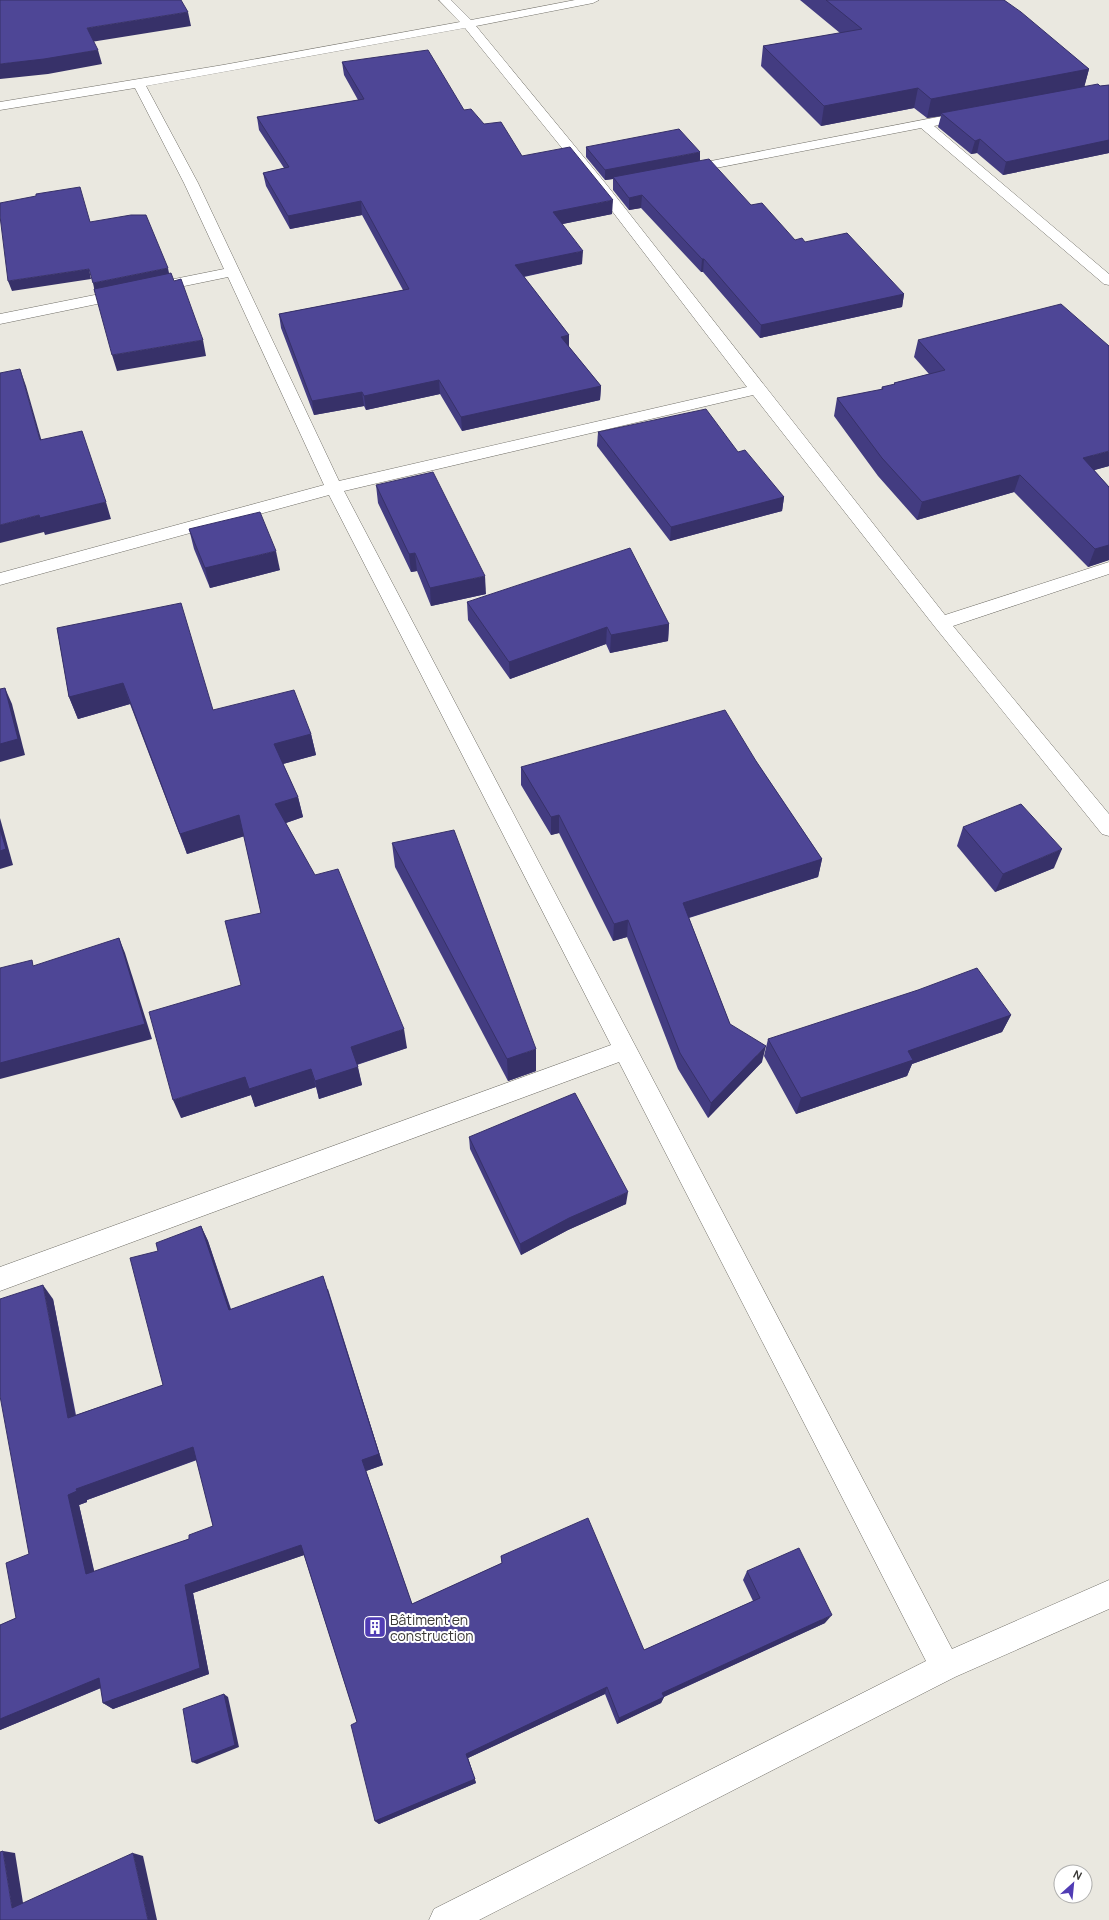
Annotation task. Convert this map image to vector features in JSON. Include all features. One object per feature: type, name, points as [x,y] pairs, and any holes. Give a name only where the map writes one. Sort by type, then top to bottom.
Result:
[{"type":"street","points":[[444,0],[469,25],[609,185],[757,389],[941,623],[1109,828]]},
{"type":"street","points":[[0,106],[139,84],[469,25],[594,0]]},
{"type":"street","points":[[139,84],[191,183],[334,488],[945,1667]]},
{"type":"street","points":[[670,173],[985,112]]},
{"type":"street","points":[[924,124],[1109,281]]},
{"type":"street","points":[[0,319],[233,272]]},
{"type":"street","points":[[0,579],[334,488],[757,389]]},
{"type":"street","points":[[941,623],[1109,568]]},
{"type":"street","points":[[0,1279],[624,1050]]},
{"type":"street","points":[[445,1920],[945,1667],[1109,1594]]},
{"type":"building","points":[[0,0],[181,0],[188,12],[87,28],[98,50],[44,59],[0,64]]},
{"type":"building","points":[[826,0],[1004,0],[1021,12],[1089,69],[931,99],[918,88],[824,106],[763,46],[862,29]]},
{"type":"building","points":[[428,50],[464,110],[471,109],[484,124],[501,122],[522,156],[570,147],[613,200],[553,212],[583,251],[515,265],[569,335],[561,337],[601,386],[461,417],[439,380],[364,396],[362,392],[312,401],[279,314],[409,289],[361,201],[288,216],[263,173],[289,167],[257,117],[364,99],[342,62]]},
{"type":"building","points":[[1098,84],[1100,86],[1109,85],[1109,140],[1006,162],[980,139],[975,141],[941,113]]},
{"type":"building","points":[[679,129],[700,152],[605,170],[586,147]]},
{"type":"building","points":[[709,159],[751,205],[762,203],[795,240],[802,238],[805,242],[847,233],[904,294],[761,325],[704,259],[702,259],[642,195],[629,198],[613,177]]},
{"type":"building","points":[[80,187],[90,222],[131,215],[146,215],[168,268],[93,283],[89,269],[8,281],[0,216],[0,203],[36,196],[36,194]]},
{"type":"building","points":[[171,273],[174,281],[181,279],[203,340],[112,355],[94,289]]},
{"type":"building","points":[[1061,304],[1109,346],[1109,451],[1083,458],[1109,487],[1109,545],[1095,549],[1020,475],[922,502],[882,458],[837,398],[883,389],[882,387],[895,384],[894,383],[945,370],[918,340]]},
{"type":"building","points":[[20,369],[40,440],[82,431],[106,502],[40,518],[39,515],[0,525],[0,373]]},
{"type":"building","points":[[706,409],[738,452],[745,450],[784,497],[671,527],[598,432]]},
{"type":"building","points":[[433,472],[485,576],[430,588],[415,553],[409,554],[376,485]]},
{"type":"building","points":[[260,512],[276,551],[205,568],[189,529]]},
{"type":"building","points":[[630,548],[669,624],[611,635],[607,627],[509,662],[467,602]]},
{"type":"building","points":[[181,603],[213,710],[294,690],[311,734],[274,744],[298,797],[275,804],[315,875],[338,869],[404,1029],[351,1047],[358,1067],[315,1081],[311,1069],[249,1089],[245,1077],[173,1100],[149,1012],[241,985],[225,921],[261,913],[239,815],[180,834],[123,683],[69,697],[57,628]]},
{"type":"building","points":[[5,688],[18,739],[0,744],[0,689]]},
{"type":"building","points":[[725,710],[756,761],[822,859],[683,903],[730,1024],[766,1046],[711,1103],[680,1053],[628,920],[614,924],[559,815],[551,817],[521,767]]},
{"type":"building","points":[[1021,804],[1062,849],[1003,874],[963,827]]},
{"type":"building","points":[[0,829],[6,849],[0,851]]},
{"type":"building","points":[[454,830],[536,1049],[507,1059],[392,843]]},
{"type":"building","points":[[119,938],[145,1024],[0,1063],[0,968],[32,960],[33,966]]},
{"type":"building","points":[[977,968],[1011,1015],[908,1051],[913,1060],[801,1098],[768,1039],[918,990]]},
{"type":"building","points":[[575,1093],[628,1192],[569,1218],[520,1244],[469,1137]]},
{"type":"building","points":[[201,1226],[229,1310],[323,1276],[379,1454],[362,1460],[412,1604],[502,1563],[501,1556],[588,1518],[644,1650],[760,1598],[747,1571],[799,1548],[832,1615],[662,1693],[664,1697],[619,1718],[607,1687],[466,1754],[475,1779],[375,1821],[351,1725],[357,1722],[301,1545],[185,1585],[200,1668],[103,1703],[99,1678],[0,1719],[0,1625],[16,1618],[6,1563],[29,1554],[0,1396],[0,1299],[43,1285],[68,1418],[163,1385],[130,1258],[158,1251],[156,1243]],"holes":[[[193,1447],[213,1526],[189,1535],[189,1539],[86,1574],[68,1495],[77,1491],[76,1489]]]},
{"type":"building","points":[[224,1694],[235,1745],[192,1762],[183,1709]]},
{"type":"building","points":[[3,1851],[12,1908],[133,1853],[148,1920],[0,1920],[0,1852]]},
{"type":"place","name":"Bâtiment en construction","points":[[375,1627]]}]
